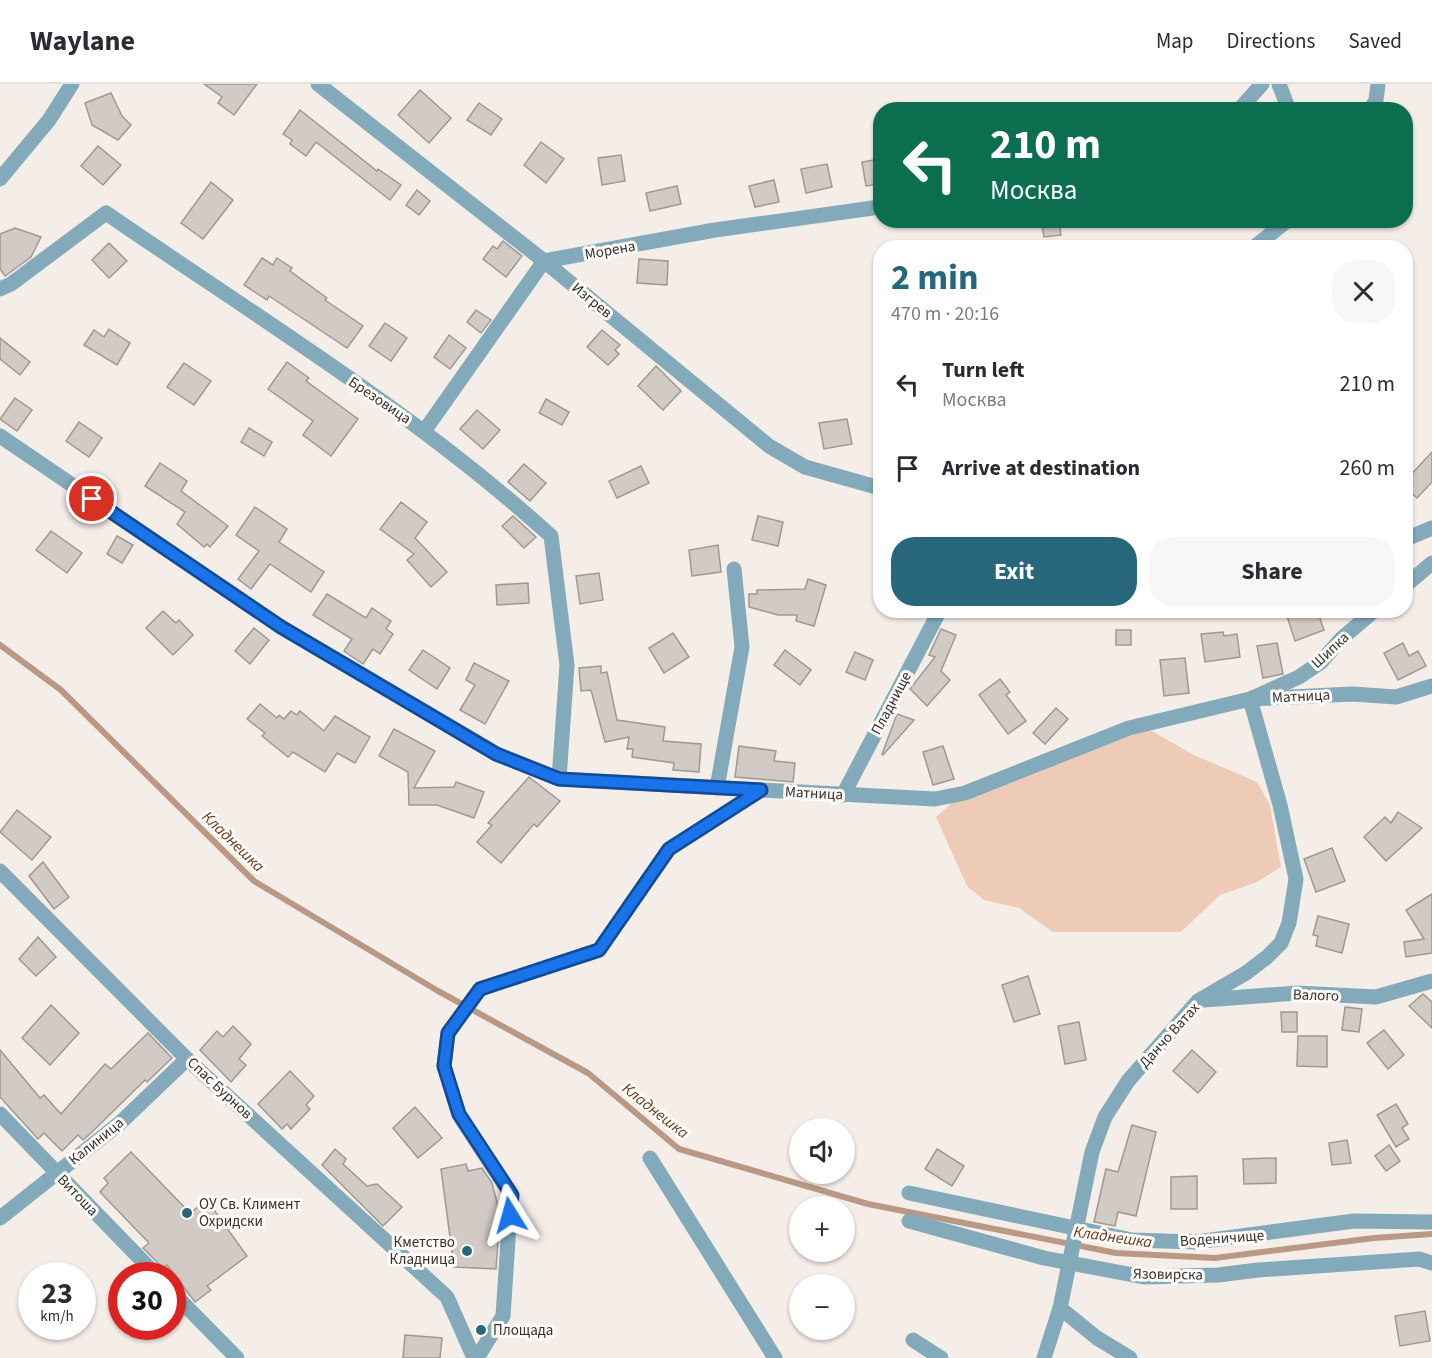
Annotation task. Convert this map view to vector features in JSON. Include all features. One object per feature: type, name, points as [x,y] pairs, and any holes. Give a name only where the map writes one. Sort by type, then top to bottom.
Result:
[{"type":"street","points":[[0,179],[48,120],[72,84]]},
{"type":"street","name":"Изгрев","points":[[318,84],[544,261],[769,446],[805,467],[873,486]]},
{"type":"street","points":[[1246,102],[1262,84]]},
{"type":"street","points":[[1279,84],[1286,102]]},
{"type":"street","points":[[1375,102],[1378,84]]},
{"type":"street","name":"Морена","points":[[544,261],[715,230],[873,208]]},
{"type":"street","name":"Брезовица","points":[[0,289],[11,284],[106,213],[425,430],[551,536],[567,665],[559,779]]},
{"type":"street","points":[[1263,240],[1278,228]]},
{"type":"street","points":[[425,430],[544,261]]},
{"type":"street","name":"Матница","points":[[0,436],[281,627],[496,754],[559,779],[935,799],[965,793],[1129,728],[1250,699],[1313,694],[1395,697],[1432,686]]},
{"type":"street","points":[[1413,536],[1432,528]]},
{"type":"street","points":[[1413,579],[1432,562]]},
{"type":"street","points":[[717,788],[742,647],[734,569]]},
{"type":"street","name":"Пладнище","points":[[843,795],[936,618]]},
{"type":"street","name":"Шипка","points":[[1250,699],[1299,677],[1321,662],[1341,639],[1366,618]]},
{"type":"street","name":"Данчо Ватах","points":[[1044,1358],[1060,1308],[1078,1230],[1092,1152],[1105,1117],[1128,1081],[1198,1001],[1246,973],[1281,943],[1294,903],[1296,879],[1280,805],[1250,699]]},
{"type":"street","points":[[476,1358],[503,1316],[512,1195],[459,1114],[444,1066],[448,1033],[480,989],[599,950],[669,849],[761,790]]},
{"type":"street","name":"Спас Бурнов","points":[[0,871],[187,1059],[447,1297],[476,1358]]},
{"type":"street","name":"Валого","points":[[1198,1001],[1298,993],[1376,998],[1432,981]]},
{"type":"street","name":"Калиница","points":[[0,1218],[120,1123],[187,1059]]},
{"type":"street","name":"Витоша","points":[[0,1114],[143,1262]]},
{"type":"street","points":[[650,1158],[775,1358]]},
{"type":"street","name":"Воденичище","points":[[909,1193],[1132,1240],[1196,1242],[1354,1221],[1432,1222]]},
{"type":"street","name":"Язовирска","points":[[909,1221],[1144,1277],[1218,1275],[1419,1259],[1432,1263]]},
{"type":"street","points":[[186,1306],[237,1358]]},
{"type":"street","points":[[1060,1308],[1097,1338],[1130,1358]]},
{"type":"street","points":[[913,1340],[941,1358]]},
{"type":"shaded area","points":[[1148,729],[1194,755],[1257,782],[1270,805],[1281,867],[1257,882],[1220,895],[1181,932],[1053,932],[1019,908],[984,900],[967,886],[936,817],[953,802]]},
{"type":"building","points":[[204,84],[257,84],[234,115],[218,103],[222,97]]},
{"type":"building","points":[[420,90],[451,118],[429,143],[398,115]]},
{"type":"building","points":[[111,93],[122,116],[131,125],[118,140],[92,125],[85,103]]},
{"type":"building","points":[[479,103],[502,119],[491,135],[467,120]]},
{"type":"building","points":[[300,110],[377,171],[378,169],[401,185],[390,200],[316,142],[306,156],[290,144],[292,140],[283,134]]},
{"type":"building","points":[[541,142],[564,159],[546,183],[524,165]]},
{"type":"building","points":[[98,146],[121,165],[103,185],[81,166]]},
{"type":"building","points":[[621,155],[625,181],[602,185],[598,158]]},
{"type":"building","points":[[873,160],[873,185],[866,186],[862,162]]},
{"type":"building","points":[[827,164],[832,187],[806,193],[801,169]]},
{"type":"building","points":[[774,180],[779,202],[755,207],[749,186]]},
{"type":"building","points":[[211,182],[233,200],[203,239],[181,223]]},
{"type":"building","points":[[677,186],[681,204],[650,211],[646,193]]},
{"type":"building","points":[[417,190],[430,201],[419,215],[406,205]]},
{"type":"building","points":[[15,228],[41,237],[31,257],[5,276],[0,269],[0,234]]},
{"type":"building","points":[[1042,228],[1060,228],[1061,235],[1044,237]]},
{"type":"building","points":[[503,241],[522,256],[506,277],[483,259],[493,246],[497,249]]},
{"type":"building","points":[[109,243],[127,261],[109,278],[92,260]]},
{"type":"building","points":[[262,258],[273,265],[277,258],[292,268],[290,271],[327,298],[325,300],[363,326],[347,348],[269,296],[267,300],[244,285]]},
{"type":"building","points":[[639,259],[668,261],[667,285],[637,283]]},
{"type":"building","points":[[476,310],[491,320],[481,333],[467,322]]},
{"type":"building","points":[[385,323],[407,338],[391,361],[369,346]]},
{"type":"building","points":[[109,329],[130,343],[117,365],[84,345],[94,330],[104,337]]},
{"type":"building","points":[[602,330],[620,345],[615,350],[619,354],[608,365],[587,347]]},
{"type":"building","points":[[449,335],[466,348],[450,369],[434,357]]},
{"type":"building","points":[[0,338],[30,362],[20,375],[0,359]]},
{"type":"building","points":[[287,362],[309,378],[306,381],[358,419],[331,456],[303,435],[313,421],[268,389]]},
{"type":"building","points":[[184,363],[211,381],[194,405],[167,387]]},
{"type":"building","points":[[656,366],[681,391],[663,410],[638,386]]},
{"type":"building","points":[[15,398],[32,410],[17,431],[0,419]]},
{"type":"building","points":[[546,399],[569,412],[562,425],[539,413]]},
{"type":"building","points":[[477,410],[500,430],[483,449],[460,429]]},
{"type":"building","points":[[847,419],[852,444],[824,449],[819,423]]},
{"type":"building","points":[[79,422],[102,438],[89,457],[66,441]]},
{"type":"building","points":[[249,428],[272,442],[264,456],[241,442]]},
{"type":"building","points":[[1432,452],[1432,482],[1417,498],[1413,494],[1413,472]]},
{"type":"building","points":[[160,463],[187,481],[181,491],[228,526],[210,547],[207,544],[204,547],[177,524],[185,512],[145,486]]},
{"type":"building","points":[[524,464],[546,483],[530,501],[508,482]]},
{"type":"building","points":[[641,466],[649,483],[617,498],[609,481]]},
{"type":"building","points":[[401,502],[427,522],[415,538],[447,572],[431,587],[407,560],[414,554],[380,529]]},
{"type":"building","points":[[255,507],[287,529],[279,542],[324,572],[311,592],[270,564],[251,589],[238,579],[259,551],[236,535]]},
{"type":"building","points":[[513,516],[536,537],[524,548],[502,526]]},
{"type":"building","points":[[758,516],[783,522],[778,546],[752,540]]},
{"type":"building","points":[[51,531],[82,553],[67,573],[36,550]]},
{"type":"building","points":[[117,536],[133,545],[122,563],[107,554]]},
{"type":"building","points":[[718,545],[721,572],[692,576],[689,550]]},
{"type":"building","points":[[599,573],[603,600],[580,604],[576,576]]},
{"type":"building","points":[[808,579],[826,585],[814,626],[796,621],[797,615],[778,615],[749,607],[749,594],[757,594],[757,590],[805,589]]},
{"type":"building","points":[[528,583],[529,603],[497,605],[496,585]]},
{"type":"building","points":[[327,594],[366,618],[372,608],[391,621],[386,629],[393,634],[380,654],[373,649],[363,664],[344,651],[352,639],[313,615]]},
{"type":"building","points":[[163,611],[176,623],[179,620],[193,635],[173,655],[146,628]]},
{"type":"building","points":[[1288,618],[1320,618],[1324,630],[1295,641]]},
{"type":"building","points":[[254,628],[269,640],[250,664],[235,651]]},
{"type":"building","points":[[941,629],[956,635],[941,671],[950,680],[927,706],[910,689],[935,657],[929,655]]},
{"type":"building","points":[[1116,630],[1131,630],[1131,645],[1116,645]]},
{"type":"building","points":[[1223,632],[1224,636],[1237,634],[1240,657],[1205,662],[1201,634]]},
{"type":"building","points":[[673,633],[689,657],[664,673],[649,648]]},
{"type":"building","points":[[1277,643],[1283,674],[1263,678],[1257,646]]},
{"type":"building","points":[[1403,643],[1409,656],[1418,651],[1426,666],[1398,680],[1384,653]]},
{"type":"building","points":[[423,650],[450,668],[437,689],[409,670]]},
{"type":"building","points":[[785,650],[811,670],[800,685],[774,665]]},
{"type":"building","points":[[855,652],[873,660],[865,680],[846,672]]},
{"type":"building","points":[[1185,658],[1189,693],[1164,696],[1160,660]]},
{"type":"building","points":[[474,663],[509,681],[485,724],[460,710],[475,685],[466,680]]},
{"type":"building","points":[[601,666],[601,673],[607,672],[617,720],[665,727],[663,741],[701,744],[699,772],[673,770],[674,763],[632,757],[633,749],[627,749],[629,737],[605,742],[591,690],[581,691],[579,668]]},
{"type":"building","points":[[1000,679],[1010,692],[1006,695],[1026,721],[1008,734],[979,695]]},
{"type":"building","points":[[260,704],[277,718],[279,715],[284,719],[291,711],[297,715],[300,711],[324,731],[335,716],[370,737],[355,763],[337,753],[325,772],[293,752],[288,757],[262,736],[265,733],[247,719]]},
{"type":"building","points":[[1056,708],[1068,719],[1045,744],[1033,733]]},
{"type":"building","points":[[897,714],[914,720],[883,755],[882,754]]},
{"type":"building","points":[[394,729],[435,751],[414,788],[454,787],[456,782],[484,792],[474,818],[437,805],[409,805],[408,772],[379,756]]},
{"type":"building","points":[[739,746],[776,751],[774,761],[795,763],[793,782],[735,777]]},
{"type":"building","points":[[943,746],[954,779],[933,785],[923,752]]},
{"type":"building","points":[[529,777],[560,801],[537,827],[534,824],[501,863],[477,842],[492,825],[488,823]]},
{"type":"building","points":[[17,810],[51,837],[32,860],[0,832]]},
{"type":"building","points":[[1398,812],[1422,828],[1386,861],[1364,837],[1385,817],[1391,823]]},
{"type":"building","points":[[1332,848],[1345,881],[1316,892],[1304,859]]},
{"type":"building","points":[[43,862],[69,897],[54,909],[29,876]]},
{"type":"building","points":[[1432,894],[1432,953],[1406,957],[1404,942],[1424,939],[1406,910]]},
{"type":"building","points":[[1318,916],[1349,924],[1342,953],[1316,946],[1318,936],[1313,935]]},
{"type":"building","points":[[38,937],[56,957],[36,976],[19,959]]},
{"type":"building","points":[[1028,976],[1040,1014],[1014,1022],[1002,985]]},
{"type":"building","points":[[1423,994],[1432,1002],[1432,1028],[1409,1006]]},
{"type":"building","points":[[51,1005],[79,1033],[50,1065],[22,1038]]},
{"type":"building","points":[[1345,1007],[1362,1009],[1359,1032],[1342,1030]]},
{"type":"building","points":[[1281,1012],[1297,1012],[1297,1032],[1282,1032]]},
{"type":"building","points":[[1079,1022],[1086,1060],[1065,1064],[1058,1026]]},
{"type":"building","points":[[233,1026],[251,1044],[239,1059],[246,1065],[231,1082],[200,1050],[217,1031],[223,1037]]},
{"type":"building","points":[[1384,1030],[1404,1055],[1388,1069],[1367,1043]]},
{"type":"building","points":[[148,1033],[172,1058],[147,1082],[145,1080],[83,1140],[78,1135],[62,1151],[44,1133],[38,1139],[0,1097],[0,1050],[40,1098],[44,1095],[61,1114],[105,1064],[111,1069]]},
{"type":"building","points":[[1298,1036],[1327,1036],[1327,1067],[1297,1066]]},
{"type":"building","points":[[1192,1050],[1216,1072],[1198,1093],[1173,1071]]},
{"type":"building","points":[[290,1071],[314,1096],[306,1105],[310,1109],[291,1129],[287,1124],[282,1129],[258,1104]]},
{"type":"building","points":[[1396,1104],[1408,1124],[1402,1128],[1409,1139],[1396,1147],[1377,1115]]},
{"type":"building","points":[[415,1107],[442,1138],[418,1158],[393,1128]]},
{"type":"building","points":[[1132,1125],[1156,1132],[1136,1216],[1118,1212],[1115,1226],[1094,1222],[1106,1169],[1118,1172]]},
{"type":"building","points":[[1347,1140],[1351,1163],[1332,1165],[1329,1143]]},
{"type":"building","points":[[1389,1145],[1400,1161],[1386,1171],[1375,1156]]},
{"type":"building","points":[[335,1149],[346,1159],[343,1164],[367,1186],[377,1184],[402,1207],[383,1226],[322,1165]]},
{"type":"building","points":[[937,1149],[964,1166],[952,1186],[925,1169]]},
{"type":"building","points":[[131,1152],[190,1213],[207,1200],[247,1256],[207,1286],[211,1290],[195,1302],[186,1290],[186,1262],[157,1262],[143,1248],[149,1243],[100,1192],[108,1183],[104,1178]]},
{"type":"building","points":[[1276,1158],[1276,1183],[1244,1184],[1243,1159]]},
{"type":"building","points":[[466,1164],[468,1171],[482,1168],[492,1183],[500,1214],[496,1269],[454,1267],[441,1169]]},
{"type":"building","points":[[1197,1176],[1197,1209],[1171,1209],[1171,1177]]},
{"type":"building","points":[[1425,1311],[1430,1341],[1400,1346],[1395,1316]]},
{"type":"building","points":[[405,1335],[442,1338],[440,1358],[403,1358]]},
{"type":"waterway","name":"Кладнешка","points":[[0,645],[61,690],[254,881],[438,991],[588,1073],[679,1149],[868,1204],[1116,1253],[1215,1258],[1374,1238],[1432,1234]]},
{"type":"place","name":"ОУ Св. Климент Охридски","points":[[187,1213]]},
{"type":"place","name":"Кметство Кладница","points":[[467,1251]]},
{"type":"place","name":"Площада","points":[[481,1330]]},
{"type":"route","points":[[92,499],[281,627],[496,754],[559,779],[761,790],[669,849],[599,950],[480,989],[448,1033],[444,1066],[459,1114],[512,1195],[510,1215]]}]
